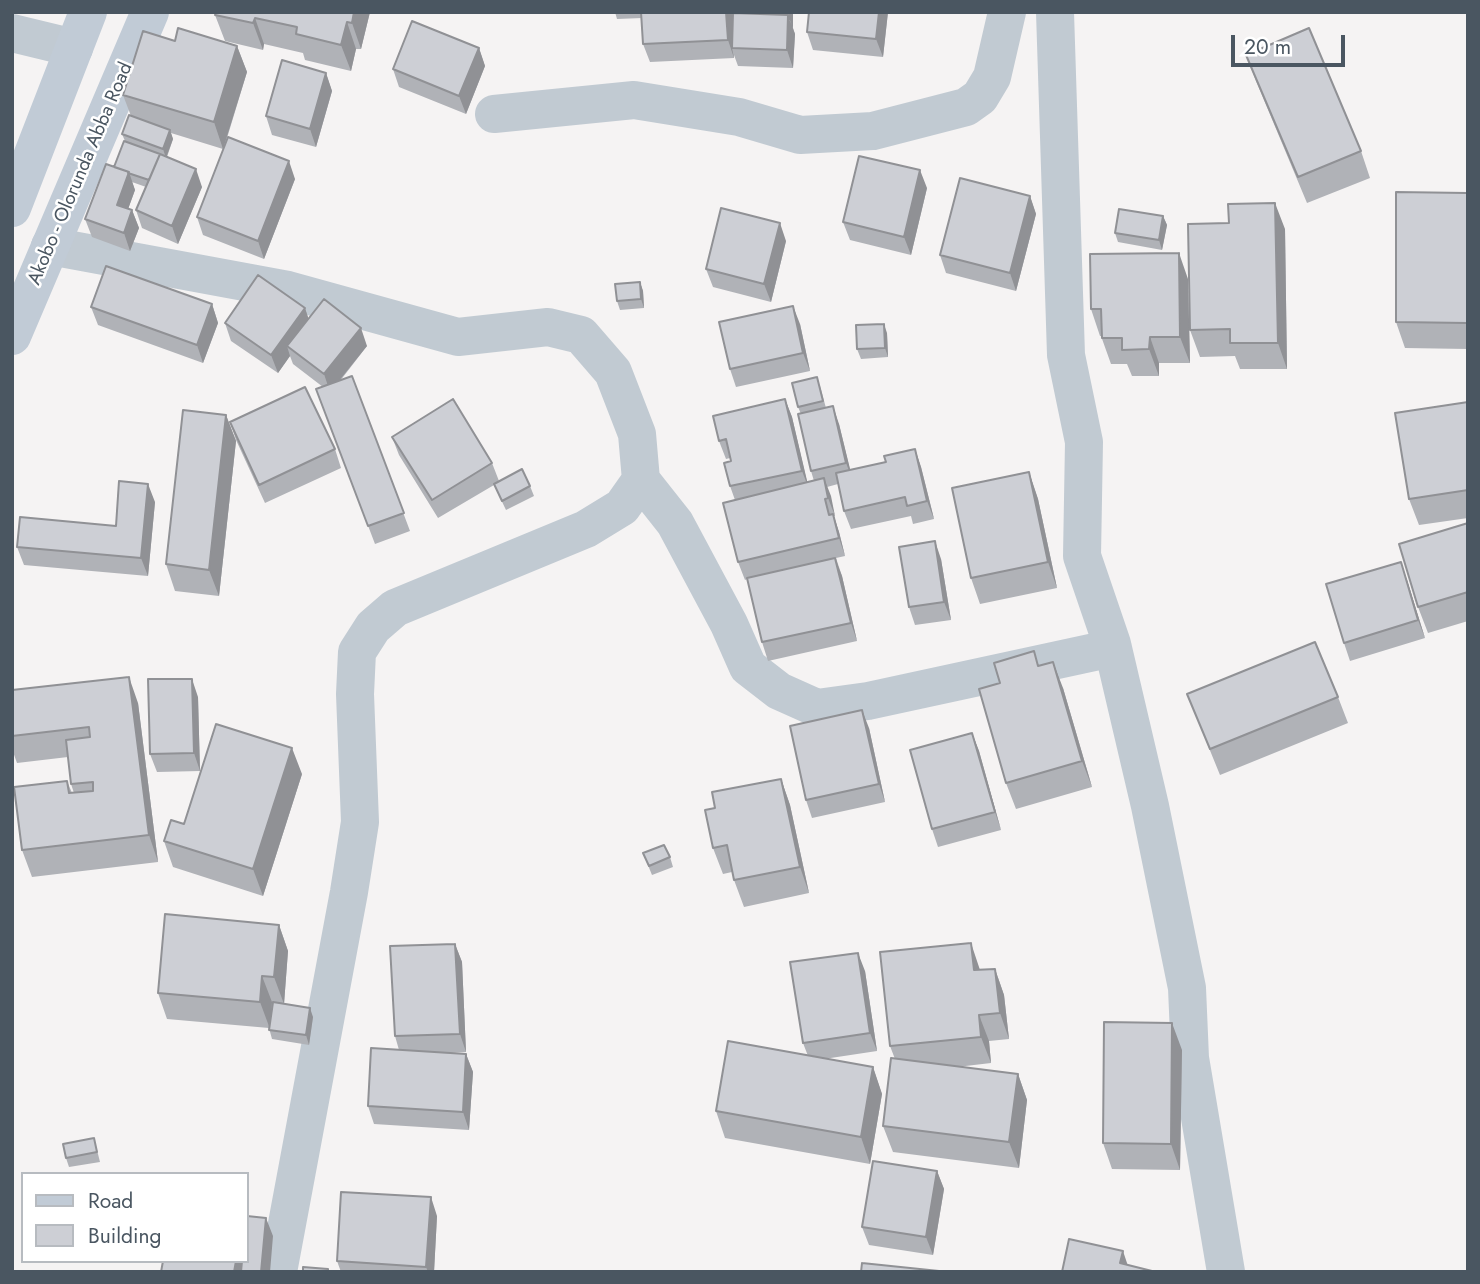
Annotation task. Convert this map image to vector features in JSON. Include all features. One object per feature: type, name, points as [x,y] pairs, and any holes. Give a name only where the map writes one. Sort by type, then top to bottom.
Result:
[{"type":"main road","points":[[12,208],[88,12]]},
{"type":"main road","name":"Akobo - Olorunda Abba Road","points":[[12,336],[150,12]]},
{"type":"street","points":[[494,114],[634,100],[739,117],[800,135],[873,131],[966,107],[980,97],[992,77],[1007,12]]},
{"type":"street","points":[[1055,12],[1066,355],[1084,442],[1082,556],[1113,648],[1150,806],[1187,988],[1191,1058],[1226,1272]]},
{"type":"street","points":[[12,33],[74,48]]},
{"type":"street","points":[[50,246],[288,290],[458,337],[548,327],[580,335],[613,372],[637,434],[641,480],[675,523],[729,624],[748,667],[779,691],[817,708],[868,701],[1113,648]]},
{"type":"street","points":[[278,1272],[360,822],[355,694],[357,652],[373,627],[394,608],[586,529],[622,507],[641,480]]},
{"type":"building","points":[[216,12],[354,12],[352,23],[347,22],[341,45],[296,34],[297,27],[255,18],[253,23],[215,15]]},
{"type":"building","points":[[641,12],[726,12],[728,40],[643,44]]},
{"type":"building","points":[[736,12],[790,12],[789,19],[788,15]]},
{"type":"building","points":[[809,12],[879,12],[876,39],[807,32]]},
{"type":"building","points":[[733,13],[788,15],[787,50],[732,48]]},
{"type":"building","points":[[412,21],[479,48],[459,96],[393,69]]},
{"type":"building","points":[[178,28],[237,46],[214,122],[123,95],[143,31],[175,41]]},
{"type":"building","points":[[1309,28],[1361,151],[1298,177],[1246,55]]},
{"type":"building","points":[[282,60],[326,73],[310,129],[266,116]]},
{"type":"building","points":[[129,115],[170,130],[163,149],[122,134]]},
{"type":"building","points":[[228,137],[289,161],[258,241],[197,217]]},
{"type":"building","points":[[124,141],[160,154],[149,180],[114,167]]},
{"type":"building","points":[[160,154],[196,169],[172,226],[136,210]]},
{"type":"building","points":[[859,156],[920,170],[904,237],[843,222]]},
{"type":"building","points":[[106,164],[129,172],[117,205],[132,210],[124,233],[85,219]]},
{"type":"building","points":[[960,178],[1030,196],[1010,273],[940,255]]},
{"type":"building","points":[[1396,192],[1467,193],[1467,323],[1396,322]]},
{"type":"building","points":[[1275,203],[1278,343],[1230,343],[1230,329],[1190,330],[1188,224],[1229,223],[1228,204]]},
{"type":"building","points":[[721,208],[780,223],[764,284],[706,269]]},
{"type":"building","points":[[1119,209],[1163,216],[1159,240],[1115,233]]},
{"type":"building","points":[[1179,253],[1180,337],[1150,337],[1149,349],[1122,350],[1122,338],[1102,338],[1101,309],[1091,309],[1090,254]]},
{"type":"building","points":[[106,266],[212,304],[197,345],[91,307]]},
{"type":"building","points":[[258,275],[305,308],[271,355],[225,323]]},
{"type":"building","points":[[640,282],[641,299],[617,301],[615,284]]},
{"type":"building","points":[[324,299],[361,328],[324,374],[287,346]]},
{"type":"building","points":[[793,306],[803,353],[730,369],[719,322]]},
{"type":"building","points":[[884,324],[885,348],[857,349],[856,325]]},
{"type":"building","points":[[352,376],[404,513],[368,526],[316,389]]},
{"type":"building","points":[[817,377],[823,401],[798,407],[792,383]]},
{"type":"building","points":[[305,387],[335,449],[259,485],[230,422]]},
{"type":"building","points":[[453,399],[492,463],[432,500],[392,437]]},
{"type":"building","points":[[785,399],[802,471],[730,486],[724,463],[731,461],[726,439],[719,441],[713,416]]},
{"type":"building","points":[[1468,402],[1468,490],[1409,499],[1395,413]]},
{"type":"building","points":[[833,406],[846,463],[811,471],[798,414]]},
{"type":"building","points":[[183,410],[226,415],[209,570],[166,564]]},
{"type":"building","points":[[915,449],[927,501],[907,506],[905,497],[844,511],[836,473],[886,462],[884,456]]},
{"type":"building","points":[[522,469],[530,486],[502,501],[494,484]]},
{"type":"building","points":[[1029,472],[1048,562],[971,578],[952,488]]},
{"type":"building","points":[[824,478],[829,515],[833,514],[839,538],[738,562],[723,503]]},
{"type":"building","points":[[119,481],[148,484],[141,558],[17,547],[20,517],[116,526]]},
{"type":"building","points":[[1468,523],[1468,592],[1418,607],[1399,544]]},
{"type":"building","points":[[935,541],[944,602],[909,607],[899,547]]},
{"type":"building","points":[[835,558],[851,623],[762,642],[747,578]]},
{"type":"building","points":[[1401,562],[1418,620],[1344,643],[1326,584]]},
{"type":"building","points":[[1315,642],[1338,697],[1210,749],[1187,694]]},
{"type":"building","points":[[1034,651],[1038,666],[1053,662],[1082,761],[1006,783],[979,689],[1000,683],[994,663]]},
{"type":"building","points":[[129,677],[149,835],[22,850],[14,787],[67,781],[69,793],[93,791],[93,782],[71,784],[66,740],[90,737],[89,727],[12,736],[12,690]]},
{"type":"building","points":[[148,679],[192,679],[194,753],[150,754]]},
{"type":"building","points":[[862,710],[879,784],[806,800],[790,726]]},
{"type":"building","points":[[216,724],[292,748],[253,869],[164,841],[171,820],[184,824]]},
{"type":"building","points":[[972,733],[995,812],[932,829],[910,750]]},
{"type":"building","points":[[781,779],[800,867],[734,880],[727,845],[713,848],[705,810],[715,808],[712,792]]},
{"type":"building","points":[[664,845],[670,857],[649,866],[643,853]]},
{"type":"building","points":[[165,914],[279,925],[274,977],[262,976],[260,1002],[158,993]]},
{"type":"building","points":[[971,943],[974,970],[995,969],[1000,1013],[979,1015],[981,1037],[890,1046],[880,952]]},
{"type":"building","points":[[455,944],[460,1034],[395,1036],[390,946]]},
{"type":"building","points":[[858,953],[870,1033],[803,1043],[790,962]]},
{"type":"building","points":[[273,1002],[310,1008],[306,1035],[269,1030]]},
{"type":"building","points":[[1104,1022],[1172,1023],[1171,1144],[1103,1143]]},
{"type":"building","points":[[728,1041],[873,1067],[861,1137],[716,1111]]},
{"type":"building","points":[[371,1048],[466,1054],[463,1112],[368,1106]]},
{"type":"building","points":[[891,1058],[1018,1074],[1009,1142],[883,1126]]},
{"type":"building","points":[[94,1138],[97,1152],[66,1158],[63,1144]]},
{"type":"building","points":[[873,1161],[937,1171],[926,1237],[862,1227]]},
{"type":"building","points":[[341,1192],[431,1197],[426,1267],[337,1261]]},
{"type":"building","points":[[248,1216],[266,1218],[261,1272],[241,1272],[242,1263],[248,1263]]},
{"type":"building","points":[[1069,1239],[1123,1251],[1120,1263],[1156,1272],[1062,1272]]},
{"type":"building","points":[[163,1263],[236,1263],[234,1272],[161,1272]]},
{"type":"building","points":[[862,1263],[939,1271],[939,1272],[861,1272]]},
{"type":"building","points":[[303,1267],[328,1269],[328,1272],[303,1272]]}]
